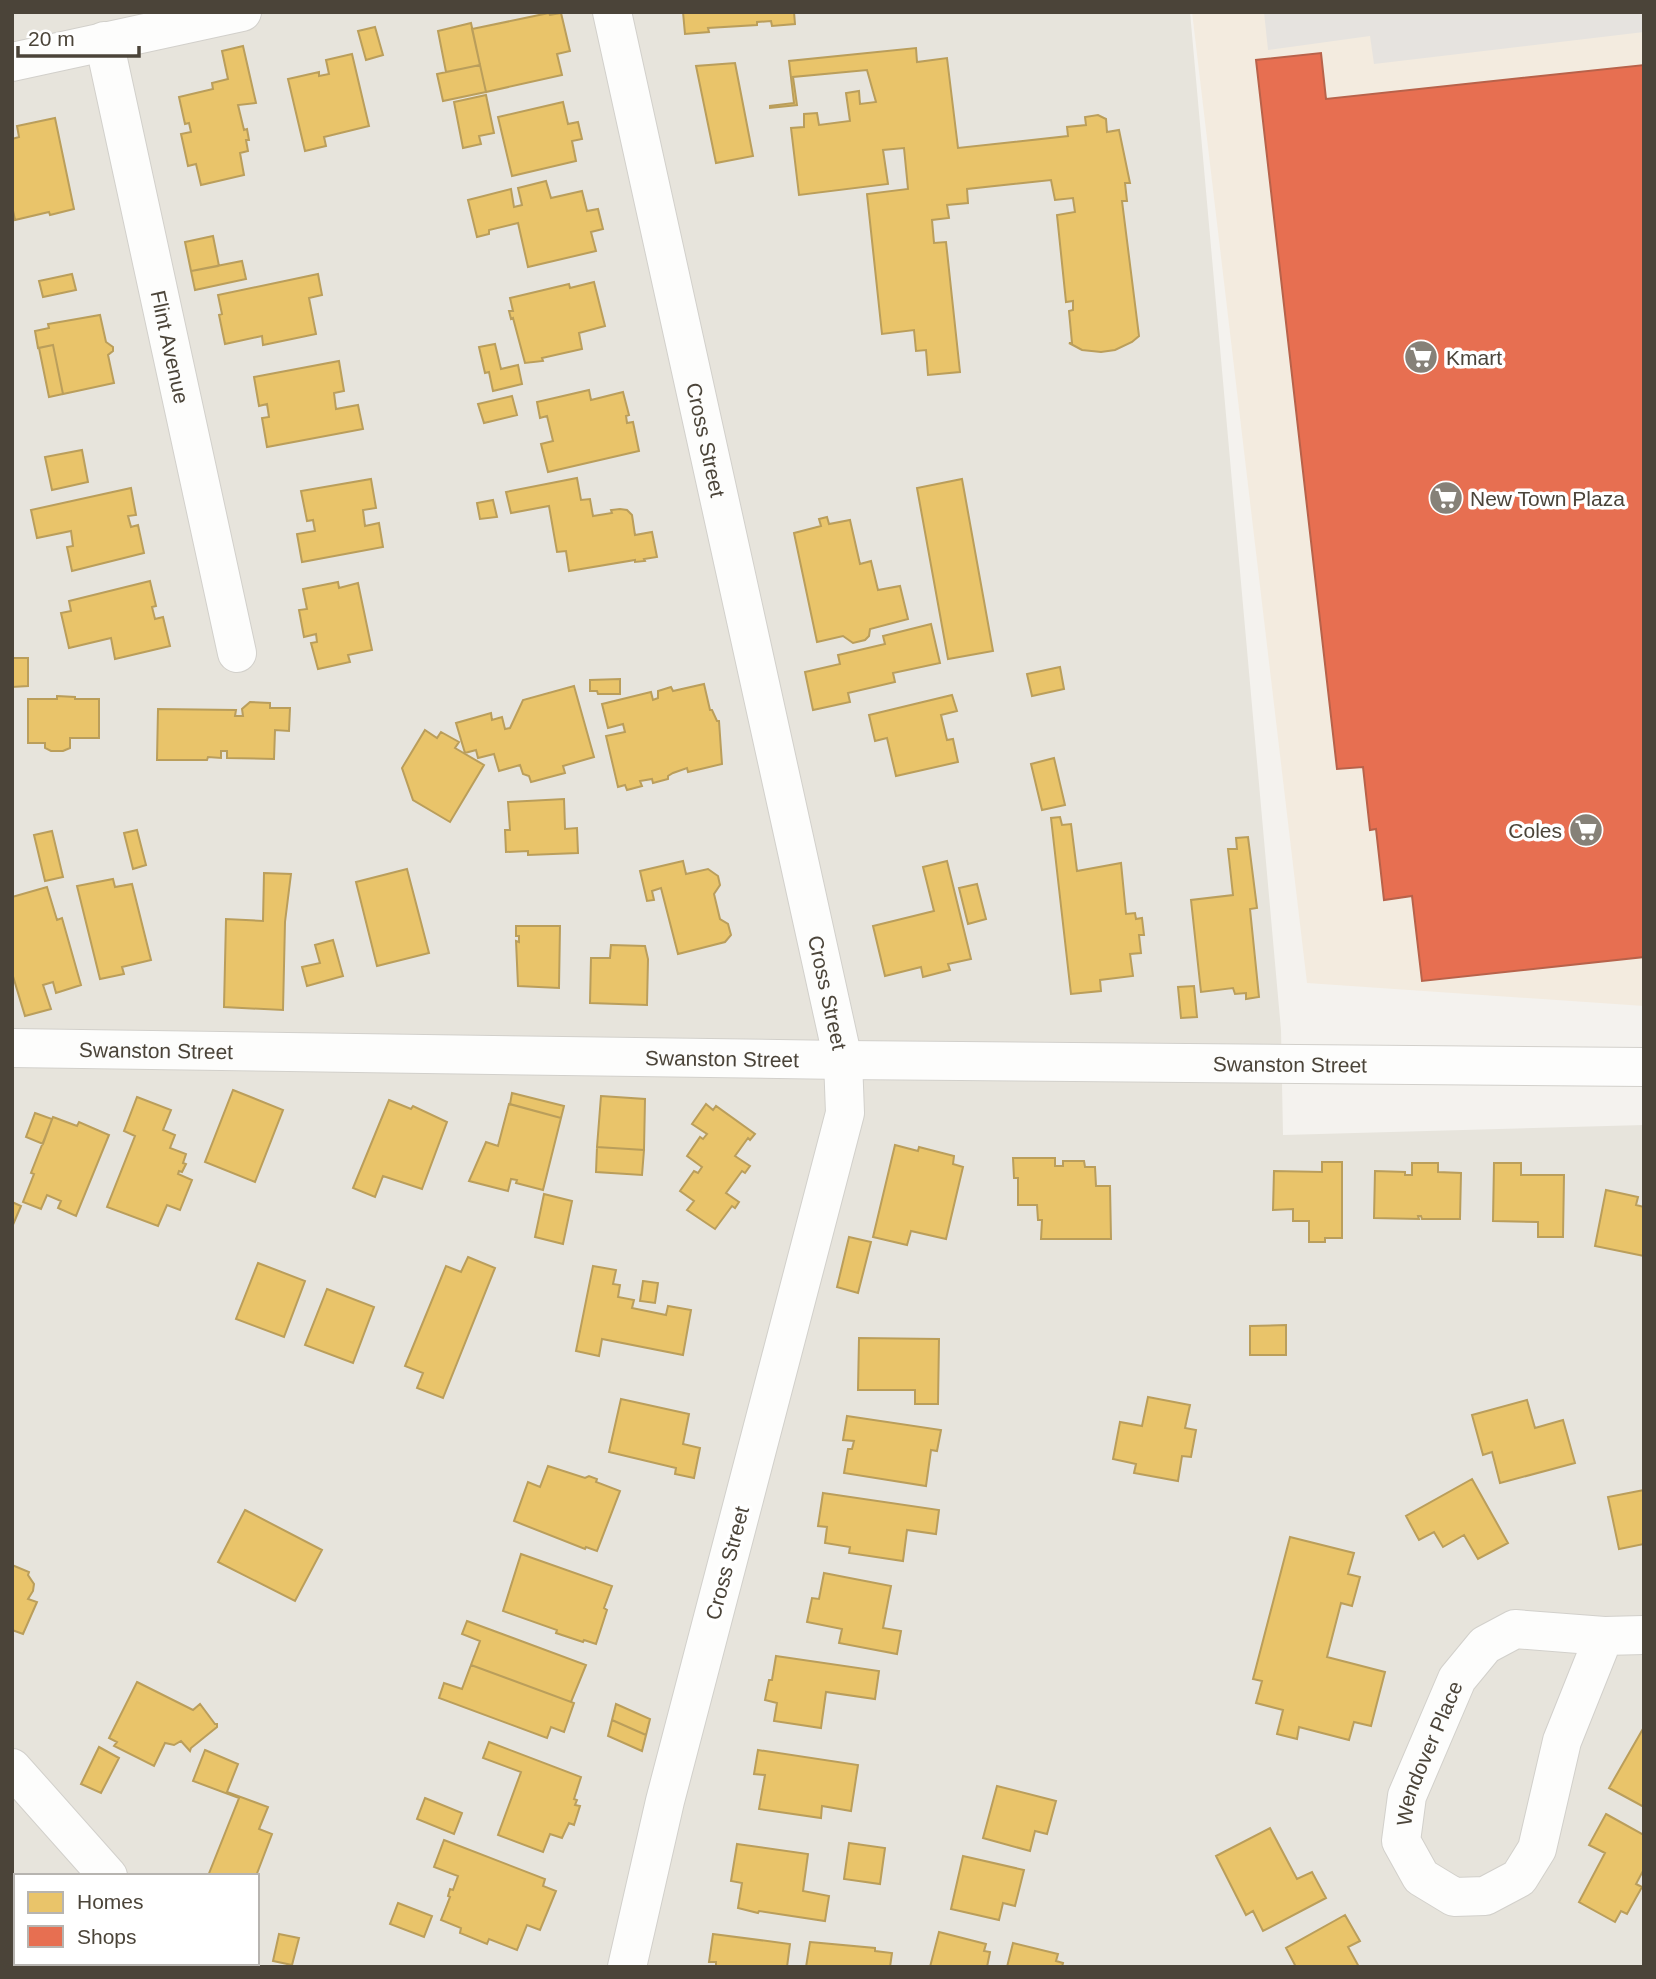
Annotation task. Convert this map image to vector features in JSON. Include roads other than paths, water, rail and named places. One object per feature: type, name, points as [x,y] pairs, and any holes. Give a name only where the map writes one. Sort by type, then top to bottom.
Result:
[{"type":"street","points":[[12,62],[242,12]]},
{"type":"street","name":"Cross Street","points":[[612,12],[843,1060],[845,1113],[665,1801],[626,1967]]},
{"type":"street","name":"Flint Avenue","points":[[104,41],[237,653]]},
{"type":"street","name":"Swanston Street","points":[[12,1048],[843,1060],[1644,1067]]},
{"type":"street","name":"Wendover Place","points":[[1604,1636],[1562,1741],[1537,1849],[1519,1878],[1485,1896],[1454,1896],[1421,1877],[1401,1841],[1407,1796],[1457,1679],[1485,1645],[1515,1629],[1604,1636],[1644,1635]]},
{"type":"street","points":[[12,1768],[106,1874]]},
{"type":"place","name":"Kmart","points":[[1421,357]]},
{"type":"place","name":"New Town Plaza","points":[[1446,498]]},
{"type":"place","name":"Coles","points":[[1586,830]]}]
